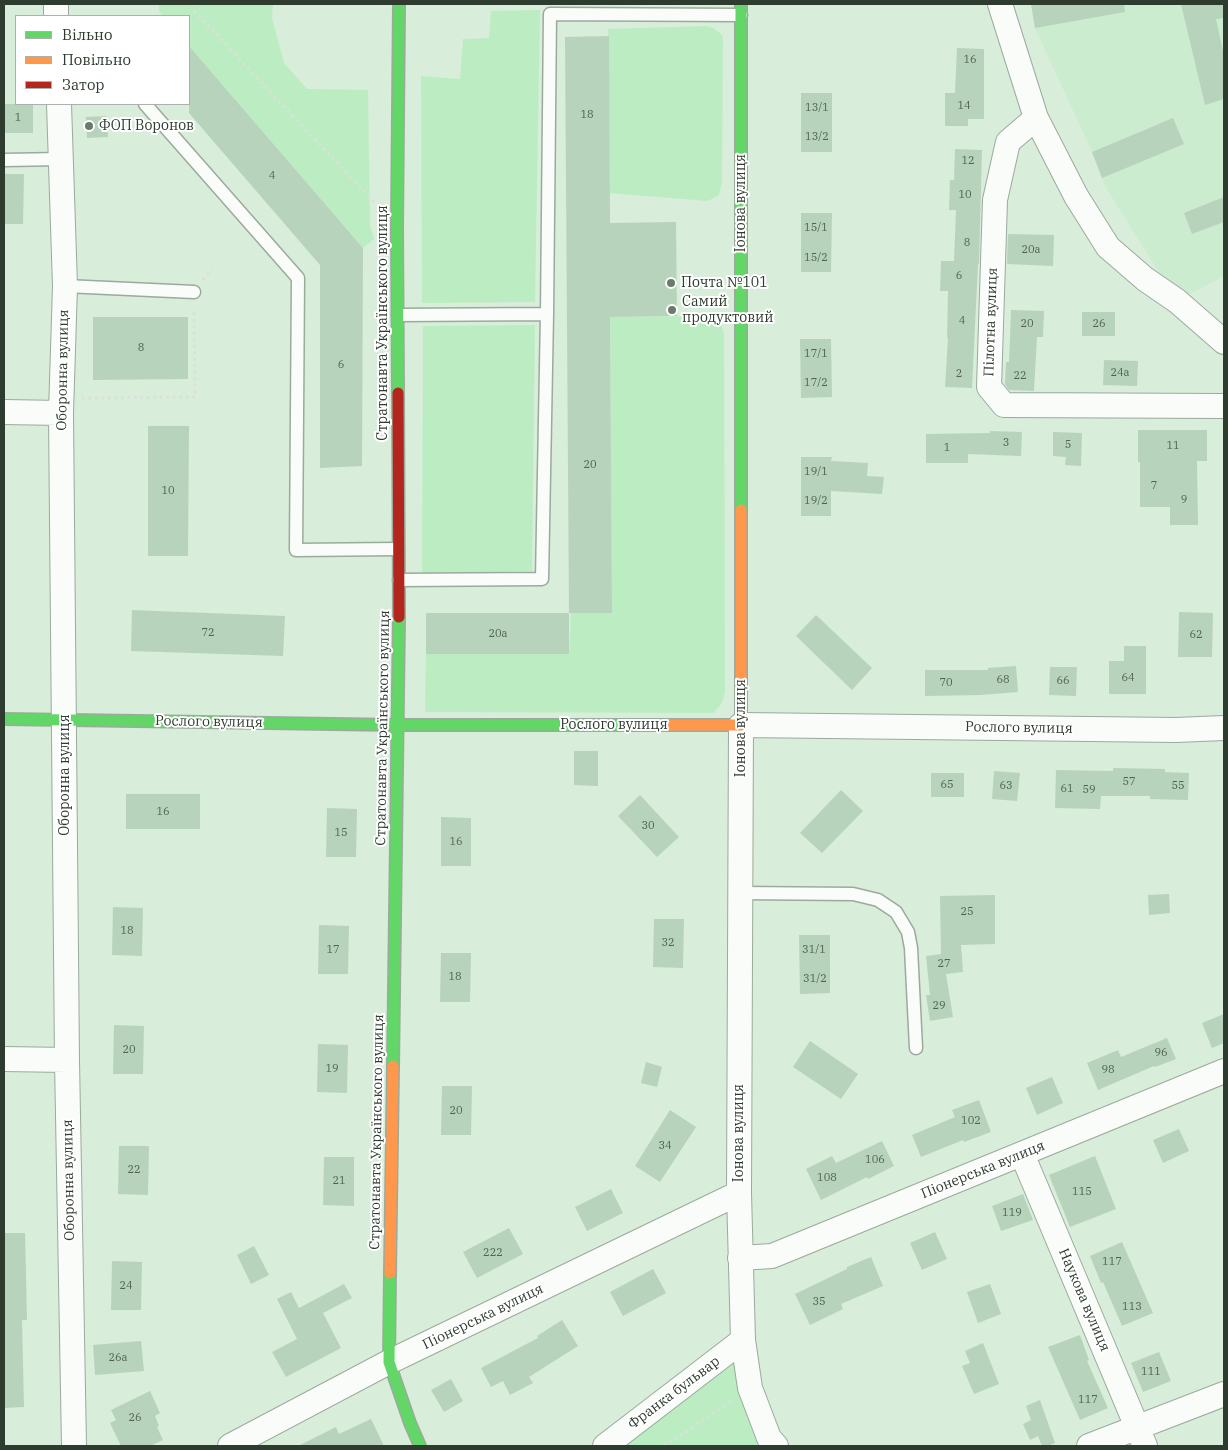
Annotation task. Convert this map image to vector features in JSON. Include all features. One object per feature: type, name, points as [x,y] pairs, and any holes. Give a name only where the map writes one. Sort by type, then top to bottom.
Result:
[{"type":"street","name":"Стратонавта Українського вулиця","points":[[400,4],[397,228],[398,725],[389,1362],[420,1446]]},
{"type":"street","points":[[1000,4],[1036,118],[1076,196],[1108,247],[1145,280],[1177,301],[1224,342]]},
{"type":"street","name":"Іонова вулиця","points":[[741,10],[740,1258],[743,1340],[750,1388],[768,1444]]},
{"type":"street","name":"Оборонна вулиця","points":[[60,105],[65,286],[62,406],[64,720],[67,1060],[74,1446]]},
{"type":"street","name":"Пілотна вулиця","points":[[1036,118],[1008,142],[995,200],[989,387],[1004,405],[1224,406]]},
{"type":"street","points":[[4,412],[62,406]]},
{"type":"street","name":"Рослого вулиця","points":[[4,719],[398,725],[741,725],[1176,730],[1224,728]]},
{"type":"street","points":[[4,1060],[67,1060]]},
{"type":"street","name":"Піонерська вулиця","points":[[740,1258],[772,1256],[1224,1071]]},
{"type":"street","name":"Наукова вулиця","points":[[1022,1154],[1142,1437]]},
{"type":"street","name":"Піонерська вулиця","points":[[230,1446],[389,1362],[739,1193]]},
{"type":"street","name":"Франка бульвар","points":[[605,1446],[743,1340]]},
{"type":"street","points":[[1089,1446],[1142,1437],[1224,1394]]},
{"type":"lane","points":[[57,4],[68,15]]},
{"type":"lane","points":[[399,580],[542,579],[550,14],[741,10]]},
{"type":"lane","points":[[146,105],[298,278],[296,550],[398,549]]},
{"type":"lane","points":[[4,160],[62,159]]},
{"type":"lane","points":[[65,286],[194,292]]},
{"type":"lane","points":[[398,315],[547,314]]},
{"type":"lane","points":[[740,893],[853,894],[878,900],[896,912],[908,932],[916,1048]]},
{"type":"path","points":[[195,4],[195,12],[397,228]]},
{"type":"path","points":[[62,406],[195,397],[194,292],[212,269]]},
{"type":"path","points":[[664,1446],[750,1388]]},
{"type":"shaded area","points":[[159,4],[273,4],[272,18],[284,63],[307,89],[368,90],[370,225],[374,239],[363,248],[190,47],[190,15],[162,15],[159,11]]},
{"type":"shaded area","points":[[1031,4],[1224,4],[1224,276],[1177,301],[1105,186],[1092,152],[1035,28]]},
{"type":"shaded area","points":[[540,10],[535,302],[422,303],[421,76],[460,79],[463,39],[489,38],[491,11]]},
{"type":"shaded area","points":[[707,26],[713,28],[723,37],[722,183],[719,195],[708,201],[610,193],[608,29]]},
{"type":"shaded area","points":[[708,316],[719,321],[724,334],[725,692],[719,707],[713,713],[425,712],[426,654],[569,654],[571,613],[612,613],[610,317]]},
{"type":"shaded area","points":[[535,325],[532,571],[422,573],[423,326]]},
{"type":"shaded area","points":[[743,1340],[769,1438],[759,1446],[605,1446]]},
{"type":"building","points":[[1031,4],[1124,4],[1125,12],[1035,28]]},
{"type":"building","points":[[1181,4],[1224,4],[1224,18],[1216,19],[1224,56],[1224,99],[1205,105]]},
{"type":"building","points":[[609,36],[610,223],[676,222],[677,316],[610,317],[612,613],[569,613],[565,37]]},
{"type":"building","points":[[190,47],[363,248],[362,466],[320,468],[320,265],[189,113]]},
{"type":"building","points":[[957,48],[984,49],[984,119],[968,119],[968,126],[945,126],[945,93],[955,93]]},
{"type":"building","points":[[801,93],[832,93],[832,152],[801,152]]},
{"type":"building","points":[[4,104],[33,105],[33,133],[4,133]]},
{"type":"building","points":[[107,116],[108,137],[87,138],[86,117]]},
{"type":"building","points":[[1173,118],[1184,144],[1102,178],[1092,152]]},
{"type":"building","points":[[955,149],[982,150],[979,264],[972,388],[945,387],[948,291],[940,291],[941,261],[954,261],[956,210],[949,210],[950,180],[954,180]]},
{"type":"building","points":[[4,174],[24,174],[23,224],[4,224]]},
{"type":"building","points":[[1224,197],[1224,222],[1192,234],[1184,213]]},
{"type":"building","points":[[801,213],[832,213],[831,272],[801,272]]},
{"type":"building","points":[[1008,234],[1054,235],[1053,266],[1007,264]]},
{"type":"building","points":[[1011,310],[1044,311],[1043,337],[1037,337],[1034,391],[1009,390],[1005,384],[1006,362],[1009,362]]},
{"type":"building","points":[[1082,312],[1115,312],[1115,336],[1082,336]]},
{"type":"building","points":[[93,317],[188,317],[188,379],[93,380]]},
{"type":"building","points":[[800,339],[831,339],[832,397],[801,398]]},
{"type":"building","points":[[1104,360],[1138,361],[1137,386],[1103,385]]},
{"type":"building","points":[[148,426],[189,426],[188,556],[148,556]]},
{"type":"building","points":[[1138,430],[1207,430],[1207,461],[1197,461],[1198,525],[1170,525],[1170,507],[1140,507]]},
{"type":"building","points":[[990,431],[1022,432],[1021,456],[968,454],[968,463],[926,463],[926,434],[990,433]]},
{"type":"building","points":[[1053,432],[1082,433],[1081,466],[1065,465],[1066,457],[1053,456]]},
{"type":"building","points":[[801,457],[832,457],[831,461],[868,463],[867,476],[884,477],[882,494],[831,491],[831,516],[801,516]]},
{"type":"building","points":[[132,610],[285,616],[283,656],[131,651]]},
{"type":"building","points":[[1179,612],[1213,613],[1212,657],[1178,657]]},
{"type":"building","points":[[426,613],[569,613],[569,654],[426,654]]},
{"type":"building","points":[[816,615],[872,668],[852,690],[796,636]]},
{"type":"building","points":[[1124,646],[1146,646],[1146,694],[1109,694],[1109,661],[1124,661]]},
{"type":"building","points":[[1016,666],[1018,692],[925,696],[925,670],[988,670],[988,668]]},
{"type":"building","points":[[1050,667],[1077,667],[1076,696],[1049,695]]},
{"type":"building","points":[[574,751],[598,751],[598,786],[574,785]]},
{"type":"building","points":[[1113,768],[1165,769],[1165,772],[1189,773],[1188,800],[1150,799],[1150,796],[1101,796],[1100,809],[1055,808],[1056,770],[1113,771]]},
{"type":"building","points":[[994,771],[1020,773],[1017,801],[992,799]]},
{"type":"building","points":[[931,773],[964,773],[964,797],[931,797]]},
{"type":"building","points":[[841,790],[863,811],[822,853],[800,833]]},
{"type":"building","points":[[126,794],[200,794],[200,829],[126,829]]},
{"type":"building","points":[[640,795],[679,837],[657,857],[618,816]]},
{"type":"building","points":[[327,808],[357,809],[356,857],[326,857]]},
{"type":"building","points":[[441,817],[471,818],[471,866],[441,866]]},
{"type":"building","points":[[1169,894],[1170,913],[1149,915],[1148,895]]},
{"type":"building","points":[[995,895],[995,944],[961,945],[963,972],[946,974],[953,1017],[930,1021],[926,995],[930,995],[926,956],[941,954],[940,896]]},
{"type":"building","points":[[113,907],[143,908],[142,956],[112,955]]},
{"type":"building","points":[[654,919],[684,919],[683,968],[653,967]]},
{"type":"building","points":[[319,925],[349,926],[348,974],[318,974]]},
{"type":"building","points":[[799,935],[830,935],[830,993],[800,994]]},
{"type":"building","points":[[441,953],[471,953],[470,1002],[440,1002]]},
{"type":"building","points":[[1224,1014],[1224,1043],[1212,1048],[1202,1023]]},
{"type":"building","points":[[114,1025],[144,1026],[143,1074],[113,1074]]},
{"type":"building","points":[[1167,1038],[1176,1059],[1154,1066],[1098,1090],[1087,1063],[1118,1050],[1121,1057]]},
{"type":"building","points":[[810,1041],[858,1074],[841,1099],[793,1067]]},
{"type":"building","points":[[318,1044],[348,1045],[347,1093],[317,1092]]},
{"type":"building","points":[[646,1062],[662,1067],[657,1087],[641,1083]]},
{"type":"building","points":[[1052,1077],[1063,1103],[1037,1115],[1026,1088]]},
{"type":"building","points":[[442,1086],[472,1086],[471,1135],[441,1135]]},
{"type":"building","points":[[979,1100],[991,1132],[964,1142],[963,1140],[921,1157],[912,1135],[955,1117],[952,1110]]},
{"type":"building","points":[[670,1110],[696,1127],[660,1182],[635,1166]]},
{"type":"building","points":[[1179,1129],[1189,1151],[1163,1163],[1153,1140]]},
{"type":"building","points":[[882,1141],[894,1166],[821,1200],[806,1169],[832,1156],[836,1163]]},
{"type":"building","points":[[119,1146],[149,1146],[148,1195],[118,1194]]},
{"type":"building","points":[[1095,1156],[1116,1209],[1070,1227],[1049,1175]]},
{"type":"building","points":[[324,1157],[354,1157],[354,1206],[323,1205]]},
{"type":"building","points":[[611,1189],[623,1213],[587,1231],[575,1207]]},
{"type":"building","points":[[1023,1194],[1033,1220],[1001,1231],[992,1206]]},
{"type":"building","points":[[509,1228],[523,1254],[477,1278],[463,1252]]},
{"type":"building","points":[[935,1232],[947,1259],[922,1270],[910,1243]]},
{"type":"building","points":[[4,1233],[25,1233],[27,1320],[22,1320],[24,1407],[4,1408]]},
{"type":"building","points":[[1122,1242],[1153,1313],[1122,1326],[1090,1256]]},
{"type":"building","points":[[254,1246],[269,1275],[251,1284],[237,1255]]},
{"type":"building","points":[[871,1257],[883,1286],[841,1304],[843,1309],[810,1325],[795,1294],[847,1269],[847,1267]]},
{"type":"building","points":[[112,1261],[142,1262],[141,1310],[111,1310]]},
{"type":"building","points":[[653,1269],[666,1293],[623,1316],[610,1292]]},
{"type":"building","points":[[344,1284],[352,1298],[323,1313],[341,1348],[286,1377],[272,1352],[297,1339],[277,1299],[291,1292],[299,1308]]},
{"type":"building","points":[[990,1284],[1001,1314],[978,1323],[967,1292]]},
{"type":"building","points":[[562,1320],[578,1346],[529,1377],[533,1383],[510,1395],[503,1381],[491,1387],[481,1368],[538,1338],[537,1336]]},
{"type":"building","points":[[1080,1335],[1089,1360],[1087,1361],[1108,1408],[1080,1420],[1048,1347]]},
{"type":"building","points":[[141,1341],[144,1371],[95,1375],[93,1345]]},
{"type":"building","points":[[983,1343],[999,1384],[974,1394],[962,1366],[970,1363],[965,1351]]},
{"type":"building","points":[[1159,1352],[1171,1381],[1143,1392],[1131,1363]]},
{"type":"building","points":[[451,1379],[463,1401],[444,1412],[431,1390]]},
{"type":"building","points":[[150,1391],[160,1413],[155,1416],[159,1426],[157,1427],[163,1440],[150,1446],[121,1446],[110,1423],[116,1420],[111,1410]]},
{"type":"building","points":[[1040,1400],[1055,1443],[1048,1446],[1042,1446],[1038,1436],[1030,1440],[1023,1424],[1031,1420],[1026,1406]]},
{"type":"building","points":[[371,1419],[384,1446],[298,1446],[336,1427],[339,1434]]},
{"type":"traffic: fast","points":[[398,393],[399,4]]},
{"type":"traffic: fast","points":[[741,4],[741,510]]},
{"type":"traffic: fast","points":[[393,1066],[399,617]]},
{"type":"traffic: fast","points":[[4,719],[398,725],[647,725]]},
{"type":"traffic: fast","points":[[390,1273],[389,1362],[420,1446]]},
{"type":"traffic: slow","points":[[647,725],[741,725],[741,510]]},
{"type":"traffic: slow","points":[[390,1273],[393,1066]]},
{"type":"traffic: jam","points":[[398,393],[399,617]]},
{"type":"place","name":"ФОП Воронов","points":[[89,126]]},
{"type":"place","name":"Почта №101","points":[[671,283]]},
{"type":"place","name":"Самий продуктовий","points":[[672,310]]}]
